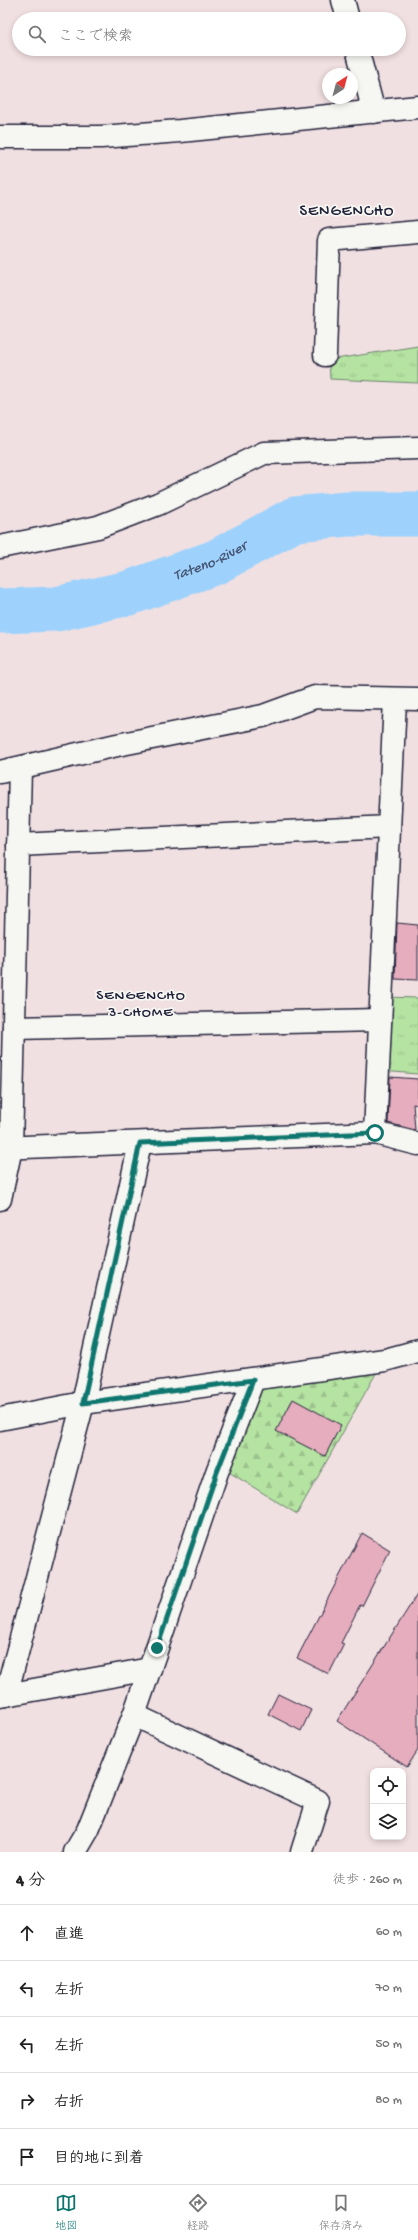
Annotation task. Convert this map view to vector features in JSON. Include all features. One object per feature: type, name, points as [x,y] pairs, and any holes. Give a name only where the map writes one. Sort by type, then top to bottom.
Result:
[{"type":"street","points":[[343,0],[346,12]]},
{"type":"street","points":[[359,56],[374,112]]},
{"type":"street","points":[[0,137],[101,137],[180,132],[418,107]]},
{"type":"street","points":[[325,355],[329,240],[418,232]]},
{"type":"street","points":[[0,547],[98,527],[158,504],[264,453],[418,448]]},
{"type":"street","points":[[0,1199],[14,1028],[8,919],[18,845],[10,770],[117,745],[263,716],[315,697],[394,700],[418,699]]},
{"type":"street","points":[[375,1133],[394,700]]},
{"type":"street","points":[[18,845],[389,827]]},
{"type":"street","points":[[14,1028],[380,1020]]},
{"type":"street","points":[[5,1148],[375,1133],[418,1144]]},
{"type":"street","points":[[140,1143],[83,1403],[3,1695],[150,1669]]},
{"type":"street","points":[[0,1419],[83,1403],[386,1360],[418,1351]]},
{"type":"street","points":[[75,1852],[88,1830],[134,1715],[217,1472],[253,1380]]},
{"type":"street","points":[[134,1715],[318,1801],[302,1852]]},
{"type":"green space","points":[[418,346],[418,383],[330,379],[329,360]]},
{"type":"green space","points":[[385,997],[418,998],[418,1074],[381,1071]]},
{"type":"green space","points":[[379,1368],[297,1514],[224,1469],[259,1388]]},
{"type":"building","points":[[397,923],[418,925],[418,980],[395,979]]},
{"type":"building","points":[[390,1077],[418,1079],[418,1105],[413,1104],[415,1130],[388,1123]]},
{"type":"building","points":[[293,1399],[341,1425],[325,1456],[276,1431]]},
{"type":"building","points":[[362,1533],[390,1550],[362,1606],[360,1605],[341,1643],[344,1644],[329,1674],[297,1658]]},
{"type":"building","points":[[418,1593],[418,1750],[407,1767],[337,1721]]},
{"type":"building","points":[[278,1694],[311,1710],[301,1731],[268,1714]]},
{"type":"waterway","name":"Tateno-River","points":[[0,611],[56,609],[129,593],[216,562],[295,519],[347,514],[418,514]]},
{"type":"district","name":"SENGENCHO","points":[[347,212]]},
{"type":"district","name":"SENGENCHO 3-CHOME","points":[[141,1004]]},
{"type":"route","points":[[157,1648],[217,1472],[253,1380],[83,1403],[140,1143],[375,1133]]}]
